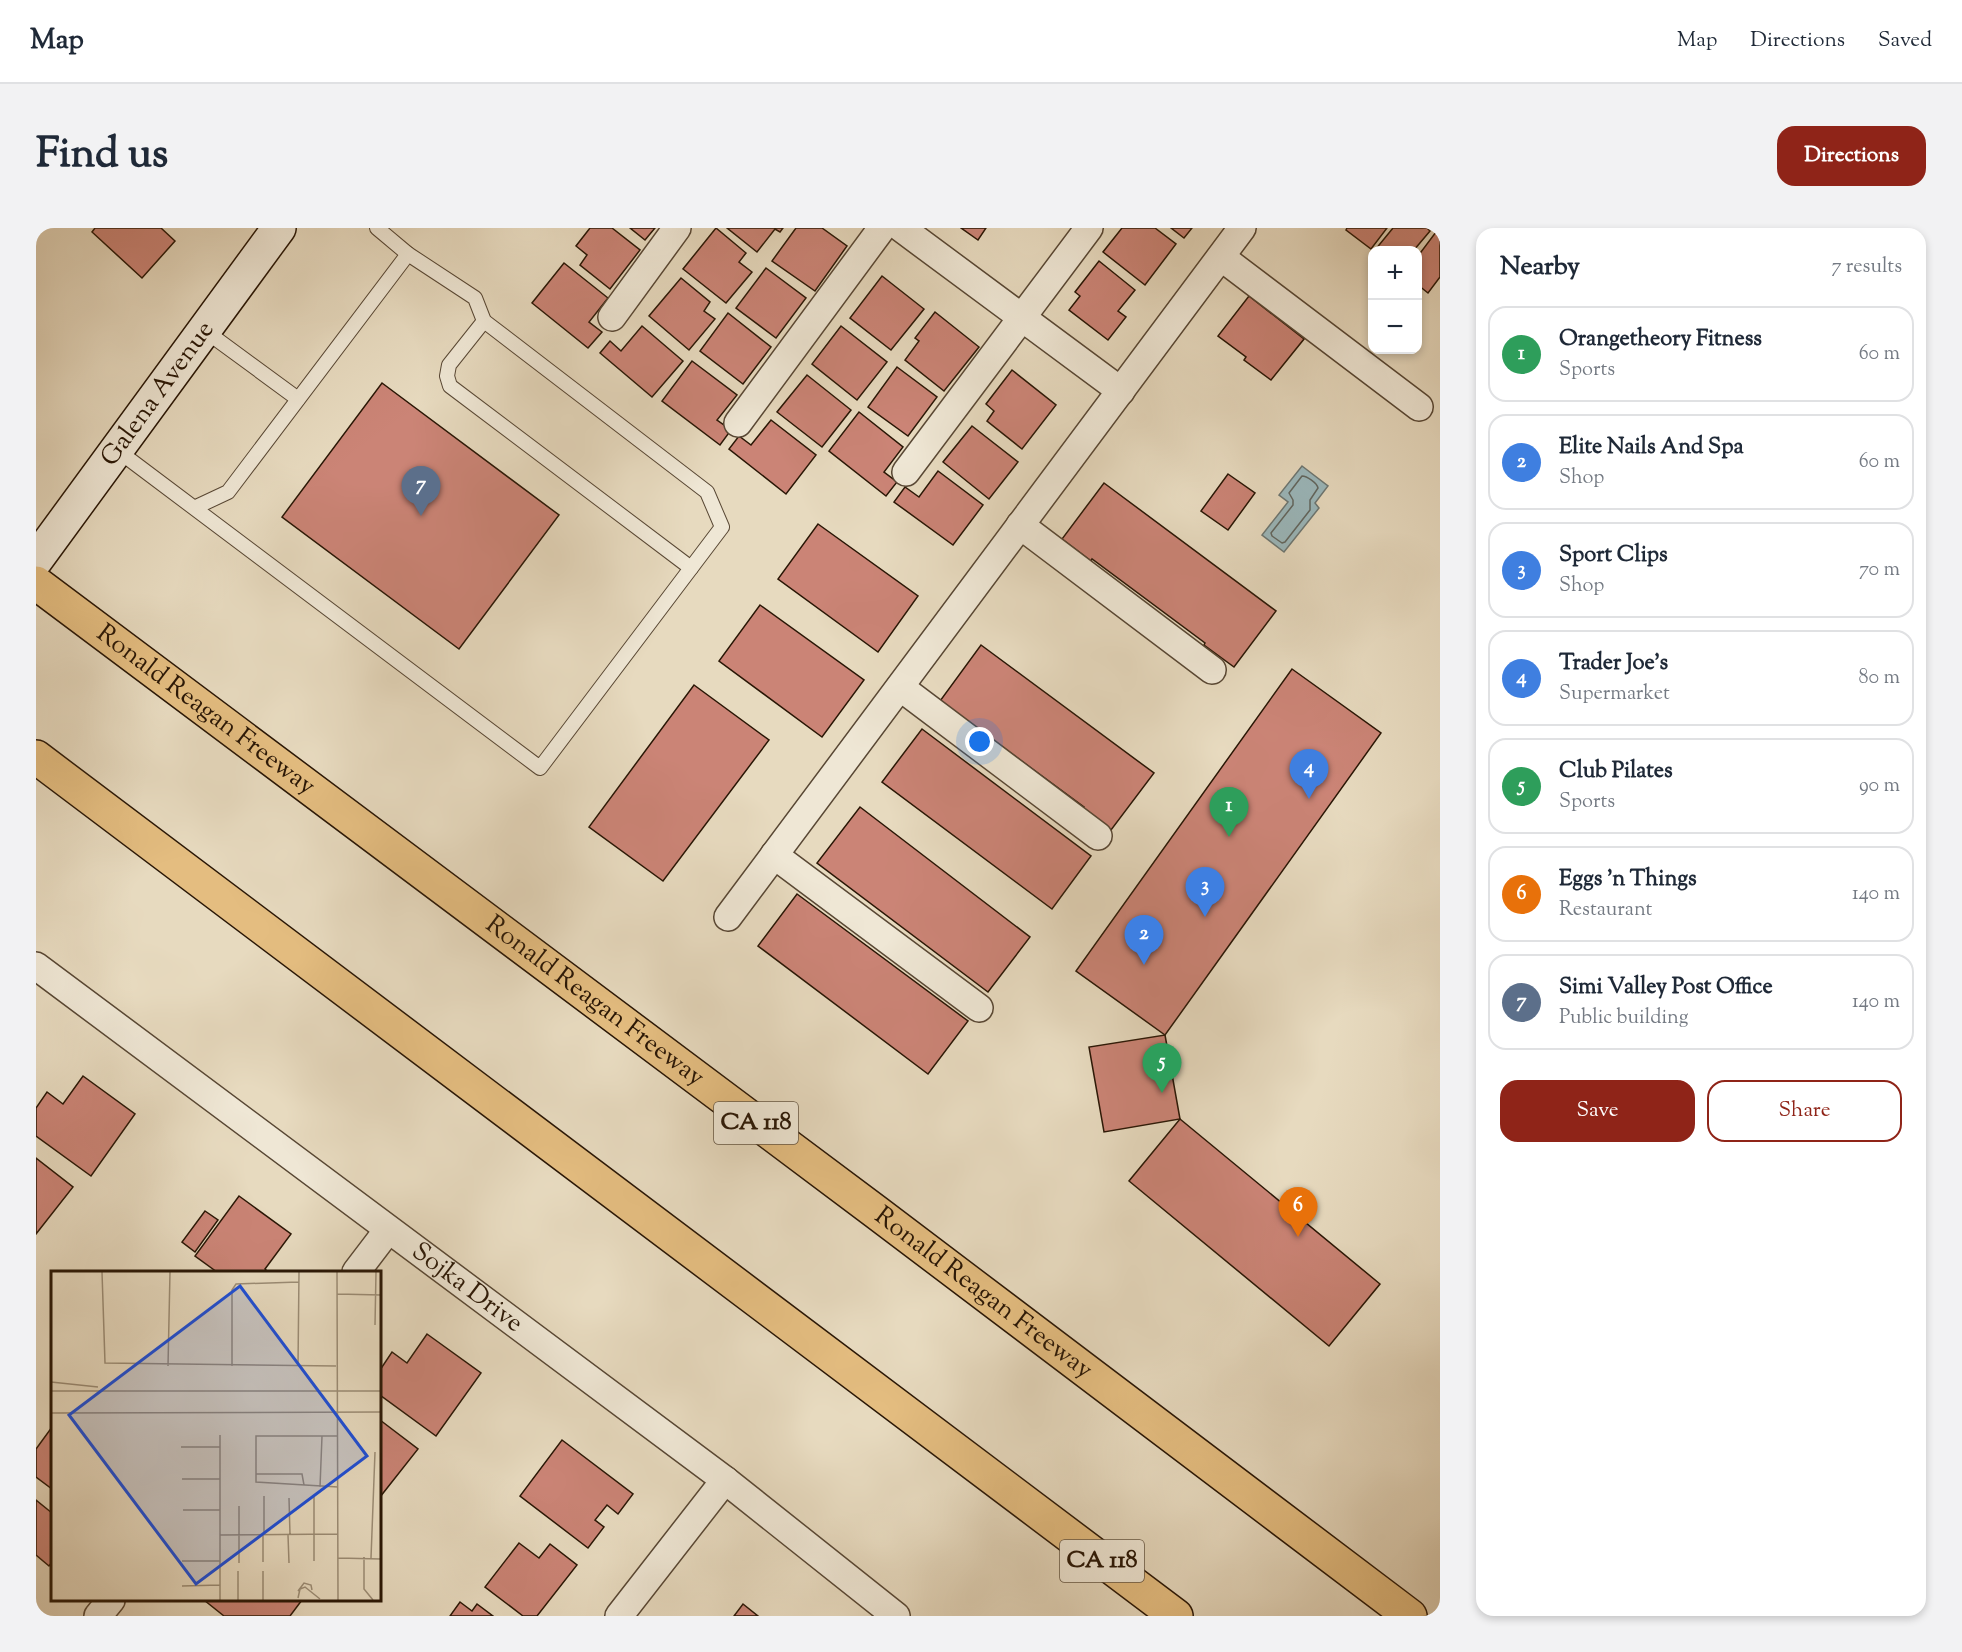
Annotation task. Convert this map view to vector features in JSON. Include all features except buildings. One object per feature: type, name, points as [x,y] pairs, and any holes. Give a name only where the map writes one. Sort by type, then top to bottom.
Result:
[{"type":"highway","name":"Ronald Reagan Freeway","points":[[36,583],[885,1219],[1410,1616]]},
{"type":"highway","name":"CA 118","points":[[36,757],[1176,1616]]},
{"type":"highway","points":[[1029,1506],[1142,1616]]},
{"type":"highway","points":[[1318,1547],[1438,1616]]},
{"type":"street","name":"Galena Avenue","points":[[36,560],[279,228]]},
{"type":"street","points":[[612,317],[677,228]]},
{"type":"street","points":[[738,423],[882,228]]},
{"type":"street","points":[[901,228],[1121,391]]},
{"type":"street","points":[[906,472],[1089,228]]},
{"type":"street","points":[[728,917],[1242,228]]},
{"type":"street","points":[[1221,257],[1419,407]]},
{"type":"street","points":[[1020,525],[1212,670]]},
{"type":"street","points":[[900,687],[1098,836]]},
{"type":"street","points":[[774,855],[979,1008]]},
{"type":"street","name":"Sojka Drive","points":[[38,973],[725,1480],[896,1616]]},
{"type":"street","points":[[357,1271],[388,1230]]},
{"type":"street","points":[[619,1616],[725,1480]]},
{"type":"street","points":[[99,1616],[110,1601]]},
{"type":"lane","points":[[117,450],[196,507],[540,768],[722,527],[707,492],[484,321],[475,298],[408,254],[377,228]]},
{"type":"lane","points":[[196,507],[228,492],[408,254]]},
{"type":"lane","points":[[484,321],[449,365],[447,376],[450,386],[691,568]]},
{"type":"lane","points":[[204,330],[298,399]]},
{"type":"water","points":[[1302,466],[1328,486],[1315,503],[1319,508],[1284,552],[1262,535],[1288,502],[1279,495]]},
{"type":"place","name":"Simi Valley Post Office","points":[[421,516]]},
{"type":"place","name":"Trader Joe's","points":[[1309,799]]},
{"type":"place","name":"Orangetheory Fitness","points":[[1229,837]]},
{"type":"place","name":"Sport Clips","points":[[1205,917]]},
{"type":"place","name":"Elite Nails And Spa","points":[[1144,965]]},
{"type":"place","name":"Club Pilates","points":[[1162,1093]]},
{"type":"place","name":"Eggs 'n Things","points":[[1298,1237]]}]
